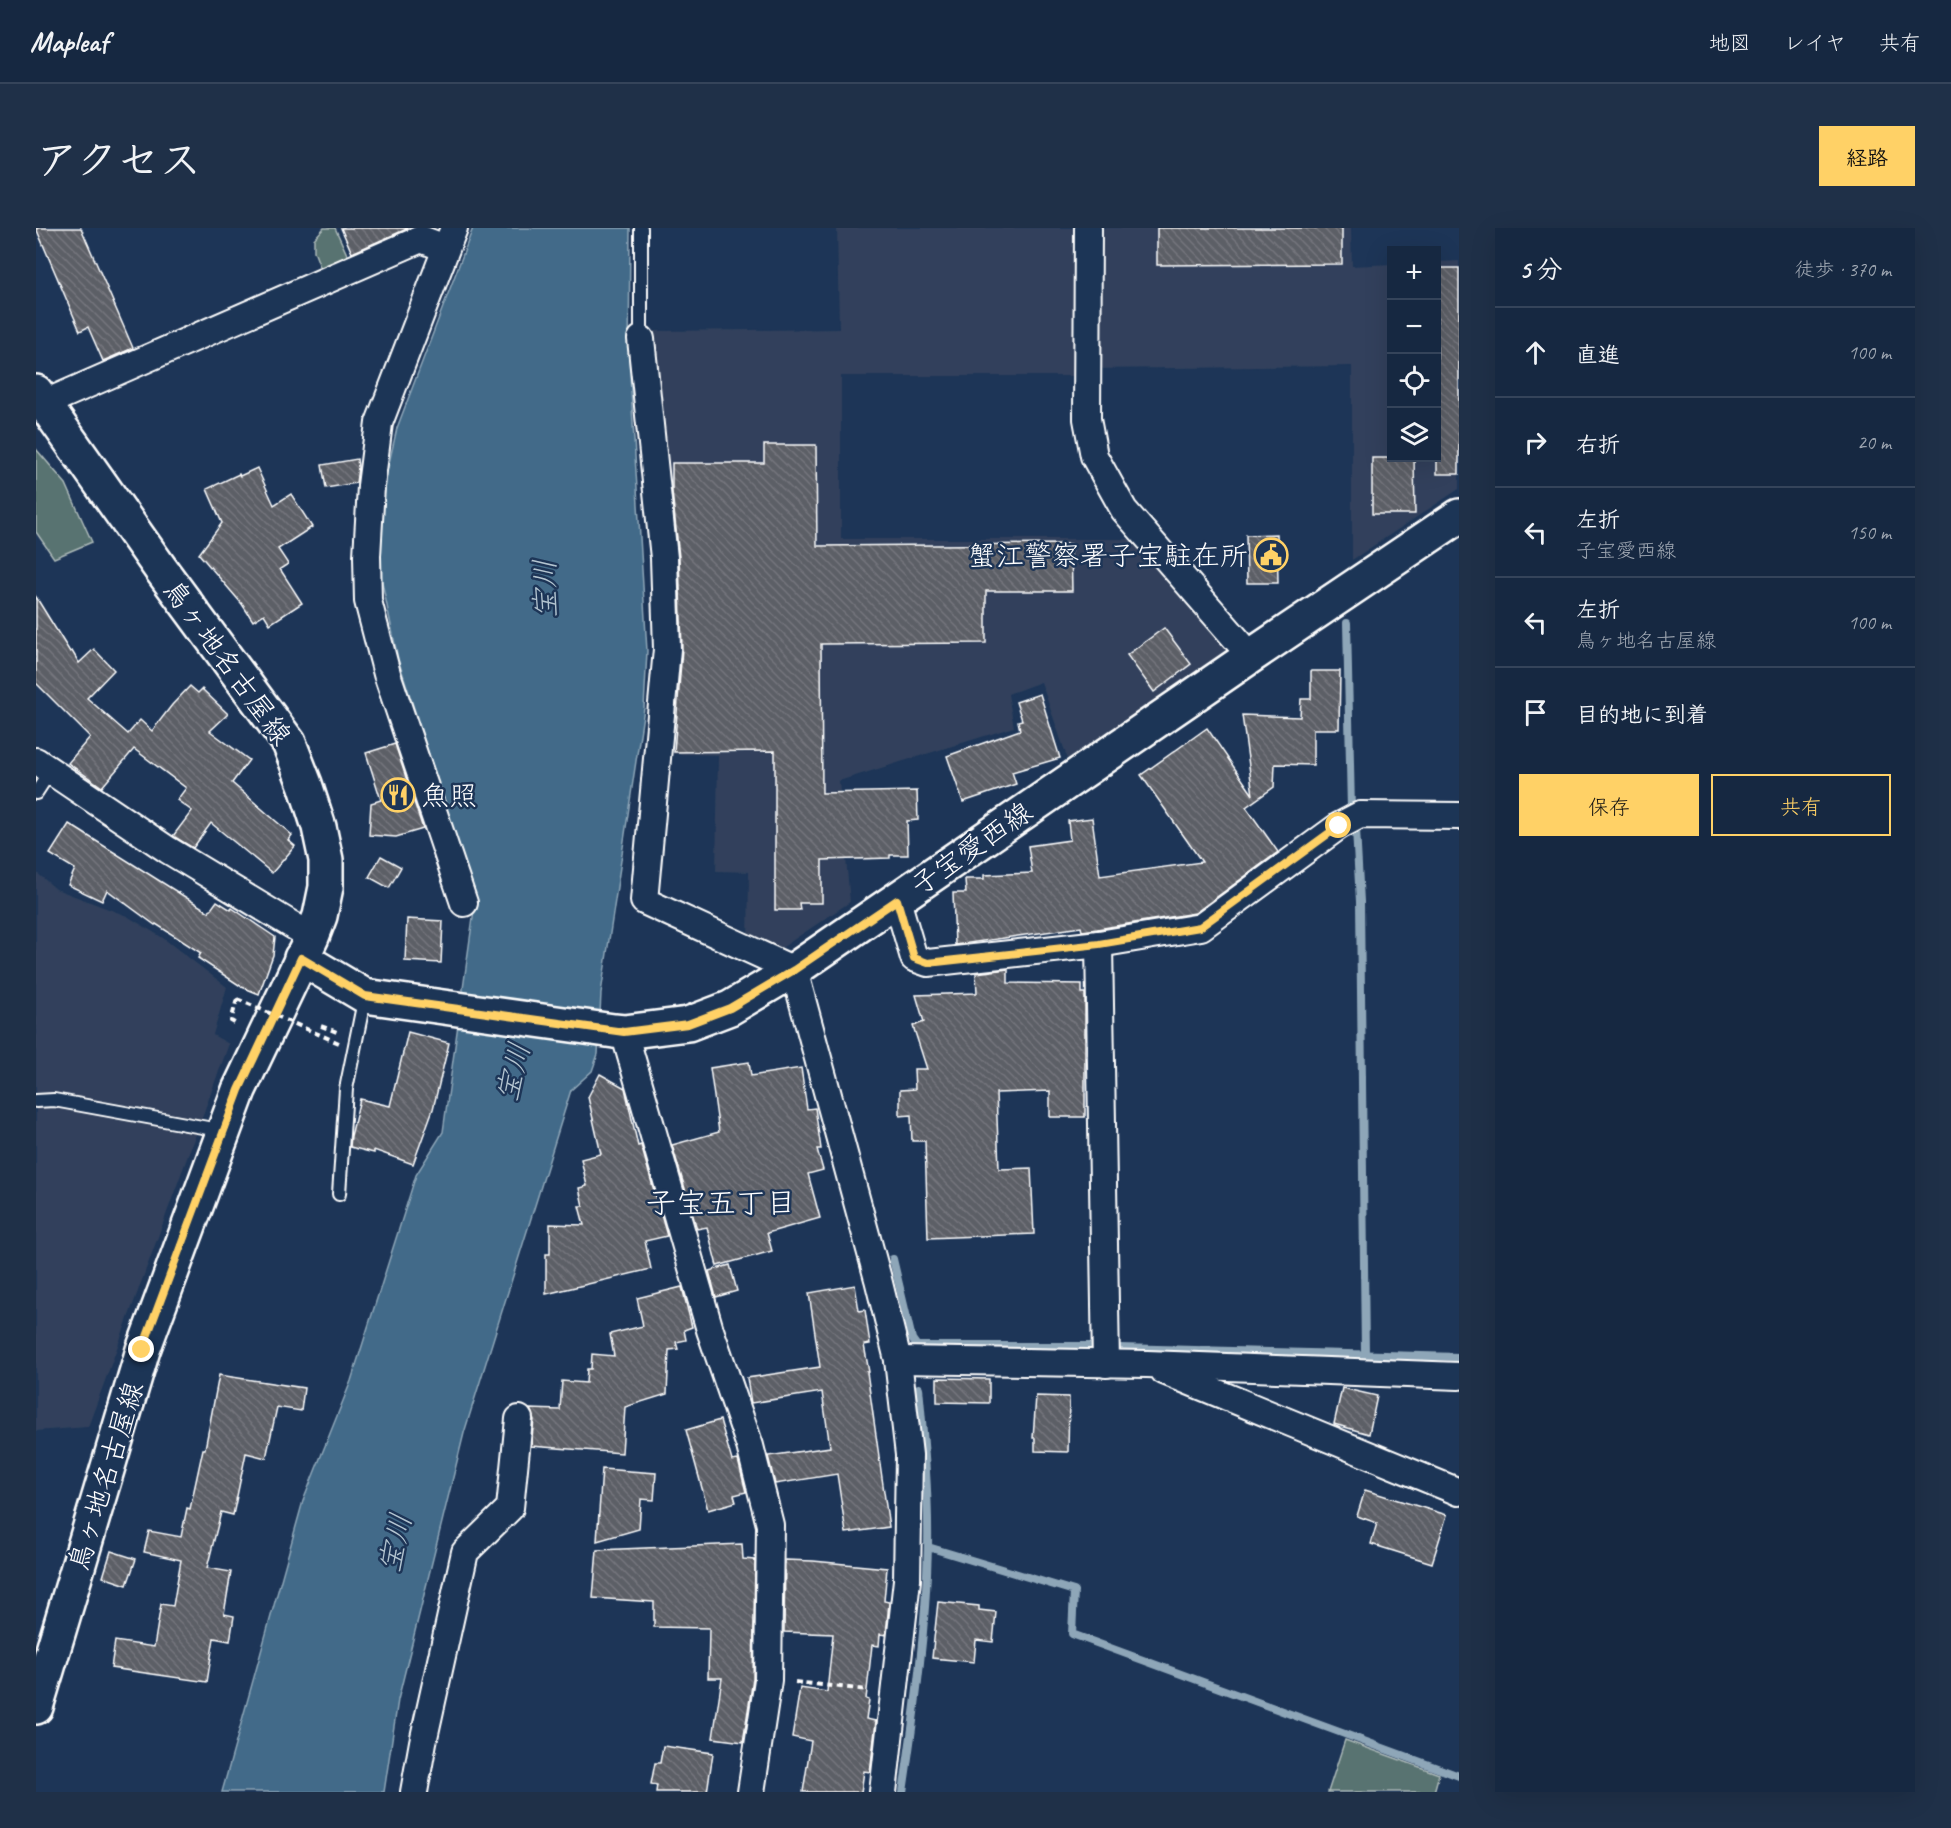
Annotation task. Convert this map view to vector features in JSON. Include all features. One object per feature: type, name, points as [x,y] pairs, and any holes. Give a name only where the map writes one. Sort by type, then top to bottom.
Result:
[{"type":"main road","name":"鳥ヶ地名古屋線","points":[[36,1707],[142,1350],[239,1090],[307,948],[320,916],[326,887],[326,860],[319,827],[289,743],[39,401]]},
{"type":"main road","name":"子宝愛西線","points":[[307,948],[365,996],[619,1032],[688,1024],[730,1008],[794,970],[1459,516]]},
{"type":"street","points":[[1088,228],[1088,419],[1094,456],[1124,510],[1251,656]]},
{"type":"street","points":[[39,401],[421,239],[449,238],[379,423],[371,486],[367,556],[368,602],[387,674],[464,903]]},
{"type":"street","points":[[641,339],[664,558],[667,650],[644,901],[794,970],[878,1279],[898,1360],[909,1455],[908,1580],[883,1792]]},
{"type":"street","points":[[44,766],[307,948]]},
{"type":"street","points":[[897,900],[914,958],[928,963],[1099,944],[1200,927],[1339,826],[1360,815],[1459,816]]},
{"type":"street","points":[[1099,944],[1106,1364]]},
{"type":"street","points":[[619,1032],[710,1330],[750,1446],[770,1525],[768,1680],[751,1792]]},
{"type":"street","points":[[898,1360],[1148,1364],[1459,1376]]},
{"type":"street","points":[[1148,1364],[1459,1492]]},
{"type":"street","points":[[414,1792],[465,1552],[510,1508],[519,1419]]},
{"type":"lane","points":[[641,228],[641,339]]},
{"type":"lane","points":[[36,793],[44,766]]},
{"type":"lane","points":[[339,1194],[346,1089],[365,996]]},
{"type":"lane","points":[[36,1101],[54,1100],[224,1131]]},
{"type":"path","points":[[241,1018],[238,1025],[231,1021],[237,999],[339,1043]]},
{"type":"path","points":[[768,1680],[894,1692]]},
{"type":"shaded area","points":[[837,228],[1077,228],[1078,376],[841,376],[841,539],[1132,539],[1232,651],[1069,763],[1041,682],[1008,694],[1014,727],[839,781],[850,902],[774,953],[748,941],[749,872],[716,871],[718,755],[673,754],[670,522],[651,331],[839,329]]},
{"type":"shaded area","points":[[1098,228],[1351,228],[1352,266],[1387,264],[1387,462],[1441,462],[1441,262],[1459,261],[1459,489],[1352,560],[1352,366],[1095,369]]},
{"type":"shaded area","points":[[36,872],[56,889],[127,916],[163,938],[227,987],[213,1035],[229,1044],[88,1427],[36,1431]]},
{"type":"green space","points":[[324,228],[335,228],[349,259],[322,272],[314,251],[314,239]]},
{"type":"green space","points":[[36,449],[66,484],[92,542],[54,558],[36,532]]},
{"type":"green space","points":[[1345,1740],[1439,1774],[1434,1792],[1328,1792]]},
{"type":"water","name":"宝川","points":[[473,228],[630,228],[629,358],[647,651],[644,708],[601,993],[598,1054],[592,1071],[571,1090],[464,1433],[398,1700],[384,1792],[222,1792],[303,1501],[351,1381],[416,1175],[443,1132],[475,903],[470,881],[398,659],[381,577],[381,526],[387,472],[397,428]]},
{"type":"building","points":[[36,228],[81,228],[133,348],[103,361],[88,327],[80,331]]},
{"type":"building","points":[[341,228],[409,228],[352,253]]},
{"type":"building","points":[[1157,228],[1342,228],[1342,264],[1157,265]]},
{"type":"building","points":[[1441,268],[1459,268],[1459,474],[1437,474],[1437,462],[1441,462]]},
{"type":"building","points":[[764,445],[816,445],[817,546],[1071,544],[1072,591],[986,591],[986,643],[821,644],[822,793],[917,791],[918,820],[907,821],[908,855],[890,855],[890,858],[822,860],[822,903],[799,903],[800,910],[775,910],[775,751],[674,752],[682,649],[679,557],[672,491],[672,463],[764,463]]},
{"type":"building","points":[[1372,458],[1387,458],[1387,462],[1414,462],[1415,514],[1372,514]]},
{"type":"building","points":[[357,459],[356,483],[326,488],[322,465]]},
{"type":"building","points":[[257,468],[274,505],[291,494],[312,527],[278,549],[288,564],[280,569],[302,603],[270,624],[264,614],[253,621],[242,604],[199,554],[222,523],[207,489]]},
{"type":"building","points":[[1277,534],[1278,583],[1247,583],[1246,535]]},
{"type":"building","points":[[36,597],[79,663],[94,649],[114,670],[87,698],[128,734],[140,720],[152,731],[190,686],[198,693],[202,689],[228,714],[210,731],[249,760],[232,783],[292,835],[288,840],[295,846],[272,873],[211,823],[193,848],[173,836],[192,811],[177,800],[186,788],[134,749],[102,787],[68,763],[90,737],[36,683]]},
{"type":"building","points":[[1164,628],[1191,664],[1154,692],[1127,655]]},
{"type":"building","points":[[1311,671],[1340,671],[1339,729],[1313,729],[1313,765],[1275,764],[1274,787],[1246,807],[1278,852],[1195,913],[1082,931],[1081,927],[955,945],[953,893],[966,893],[965,879],[984,879],[984,875],[1032,873],[1028,846],[1070,840],[1068,821],[1092,818],[1100,876],[1202,862],[1141,775],[1207,728],[1253,795],[1242,715],[1300,717],[1301,699],[1311,699]]},
{"type":"building","points":[[1040,694],[1060,758],[1012,772],[1016,784],[963,802],[947,756],[1020,730],[1018,721],[1022,720],[1016,702]]},
{"type":"building","points":[[395,744],[423,829],[396,837],[369,835],[371,803],[381,800],[366,753]]},
{"type":"building","points":[[69,824],[209,912],[217,901],[231,910],[232,908],[275,937],[273,955],[259,994],[242,987],[198,958],[201,953],[155,925],[107,890],[102,901],[68,885],[75,869],[50,854]]},
{"type":"building","points":[[381,856],[401,867],[389,888],[369,877]]},
{"type":"building","points":[[407,919],[443,921],[441,963],[405,961]]},
{"type":"building","points":[[1008,969],[1008,983],[1082,984],[1082,993],[1085,993],[1085,1117],[1050,1117],[1050,1091],[996,1093],[999,1169],[1031,1168],[1034,1234],[928,1238],[925,1141],[912,1141],[911,1115],[900,1116],[900,1090],[915,1089],[914,1069],[927,1069],[913,1026],[924,1022],[916,995],[977,993],[976,973]]},
{"type":"building","points":[[408,1032],[449,1043],[433,1109],[413,1164],[374,1150],[374,1153],[350,1147],[360,1099],[390,1106]]},
{"type":"building","points":[[749,1062],[751,1076],[801,1068],[807,1109],[815,1108],[821,1149],[817,1149],[823,1170],[808,1174],[820,1218],[767,1233],[772,1251],[717,1266],[707,1227],[697,1229],[672,1145],[719,1132],[710,1068]]},
{"type":"building","points":[[600,1074],[625,1088],[638,1146],[641,1145],[667,1236],[645,1241],[651,1269],[546,1294],[546,1254],[550,1254],[550,1224],[584,1225],[579,1206],[583,1206],[579,1188],[587,1186],[581,1159],[601,1154],[588,1097]]},
{"type":"building","points":[[730,1265],[737,1291],[716,1297],[709,1271]]},
{"type":"building","points":[[855,1285],[859,1311],[865,1310],[870,1344],[864,1345],[889,1527],[846,1533],[837,1474],[775,1484],[768,1456],[830,1447],[822,1392],[751,1403],[747,1378],[820,1367],[809,1293]]},
{"type":"building","points":[[682,1287],[692,1327],[684,1330],[686,1340],[676,1342],[678,1349],[669,1350],[667,1394],[625,1407],[622,1453],[531,1446],[534,1420],[530,1409],[560,1410],[562,1381],[586,1383],[587,1369],[591,1369],[592,1354],[614,1356],[610,1334],[643,1326],[637,1298]]},
{"type":"building","points":[[219,1375],[304,1388],[301,1411],[277,1407],[266,1458],[246,1453],[233,1515],[221,1512],[207,1568],[231,1572],[224,1614],[234,1616],[230,1641],[214,1638],[207,1682],[111,1668],[115,1641],[154,1647],[161,1604],[173,1606],[181,1560],[144,1552],[149,1531],[181,1537],[187,1508],[190,1509],[203,1449],[205,1449]]},
{"type":"building","points":[[937,1378],[989,1379],[989,1403],[937,1402]]},
{"type":"building","points":[[1342,1388],[1377,1396],[1369,1434],[1334,1424]]},
{"type":"building","points":[[1036,1396],[1069,1397],[1068,1452],[1035,1451],[1035,1438],[1033,1438]]},
{"type":"building","points":[[720,1420],[732,1461],[738,1460],[746,1492],[734,1495],[736,1502],[708,1510],[686,1430]]},
{"type":"building","points":[[602,1469],[656,1473],[654,1500],[641,1499],[639,1529],[597,1541]]},
{"type":"building","points":[[1365,1490],[1447,1515],[1432,1563],[1371,1544],[1377,1523],[1357,1516]]},
{"type":"building","points":[[742,1544],[743,1559],[755,1560],[753,1679],[743,1742],[713,1738],[722,1678],[708,1678],[709,1628],[654,1627],[654,1602],[593,1598],[597,1550]]},
{"type":"building","points":[[111,1551],[136,1559],[127,1585],[103,1577]]},
{"type":"building","points":[[785,1560],[887,1568],[884,1601],[889,1602],[886,1635],[880,1634],[879,1646],[872,1645],[866,1719],[876,1721],[870,1772],[864,1771],[861,1792],[803,1792],[811,1741],[792,1737],[800,1688],[827,1692],[833,1634],[784,1632]]},
{"type":"building","points":[[938,1602],[979,1606],[979,1610],[996,1612],[993,1642],[976,1640],[974,1662],[932,1658]]},
{"type":"building","points":[[663,1746],[713,1753],[707,1792],[656,1792],[657,1785],[651,1784],[655,1763],[660,1763]]},
{"type":"waterway","points":[[1347,623],[1351,810]]},
{"type":"waterway","points":[[1356,829],[1360,902],[1365,1354]]},
{"type":"waterway","points":[[893,1259],[912,1339],[917,1346],[1098,1346]]},
{"type":"waterway","points":[[1120,1348],[1459,1357]]},
{"type":"waterway","points":[[903,1792],[919,1670],[927,1578],[927,1488],[919,1388]]},
{"type":"waterway","points":[[928,1547],[1074,1591],[1072,1634],[1459,1776]]},
{"type":"place","name":"蟹江警察署子宝駐在所","points":[[1271,555]]},
{"type":"place","name":"魚照","points":[[398,795]]},
{"type":"district","name":"子宝五丁目","points":[[721,1203]]},
{"type":"route","points":[[142,1350],[239,1090],[301,958],[365,996],[624,1032],[688,1024],[730,1008],[794,970],[897,900],[914,958],[928,963],[1099,944],[1200,927],[1339,826]]}]
